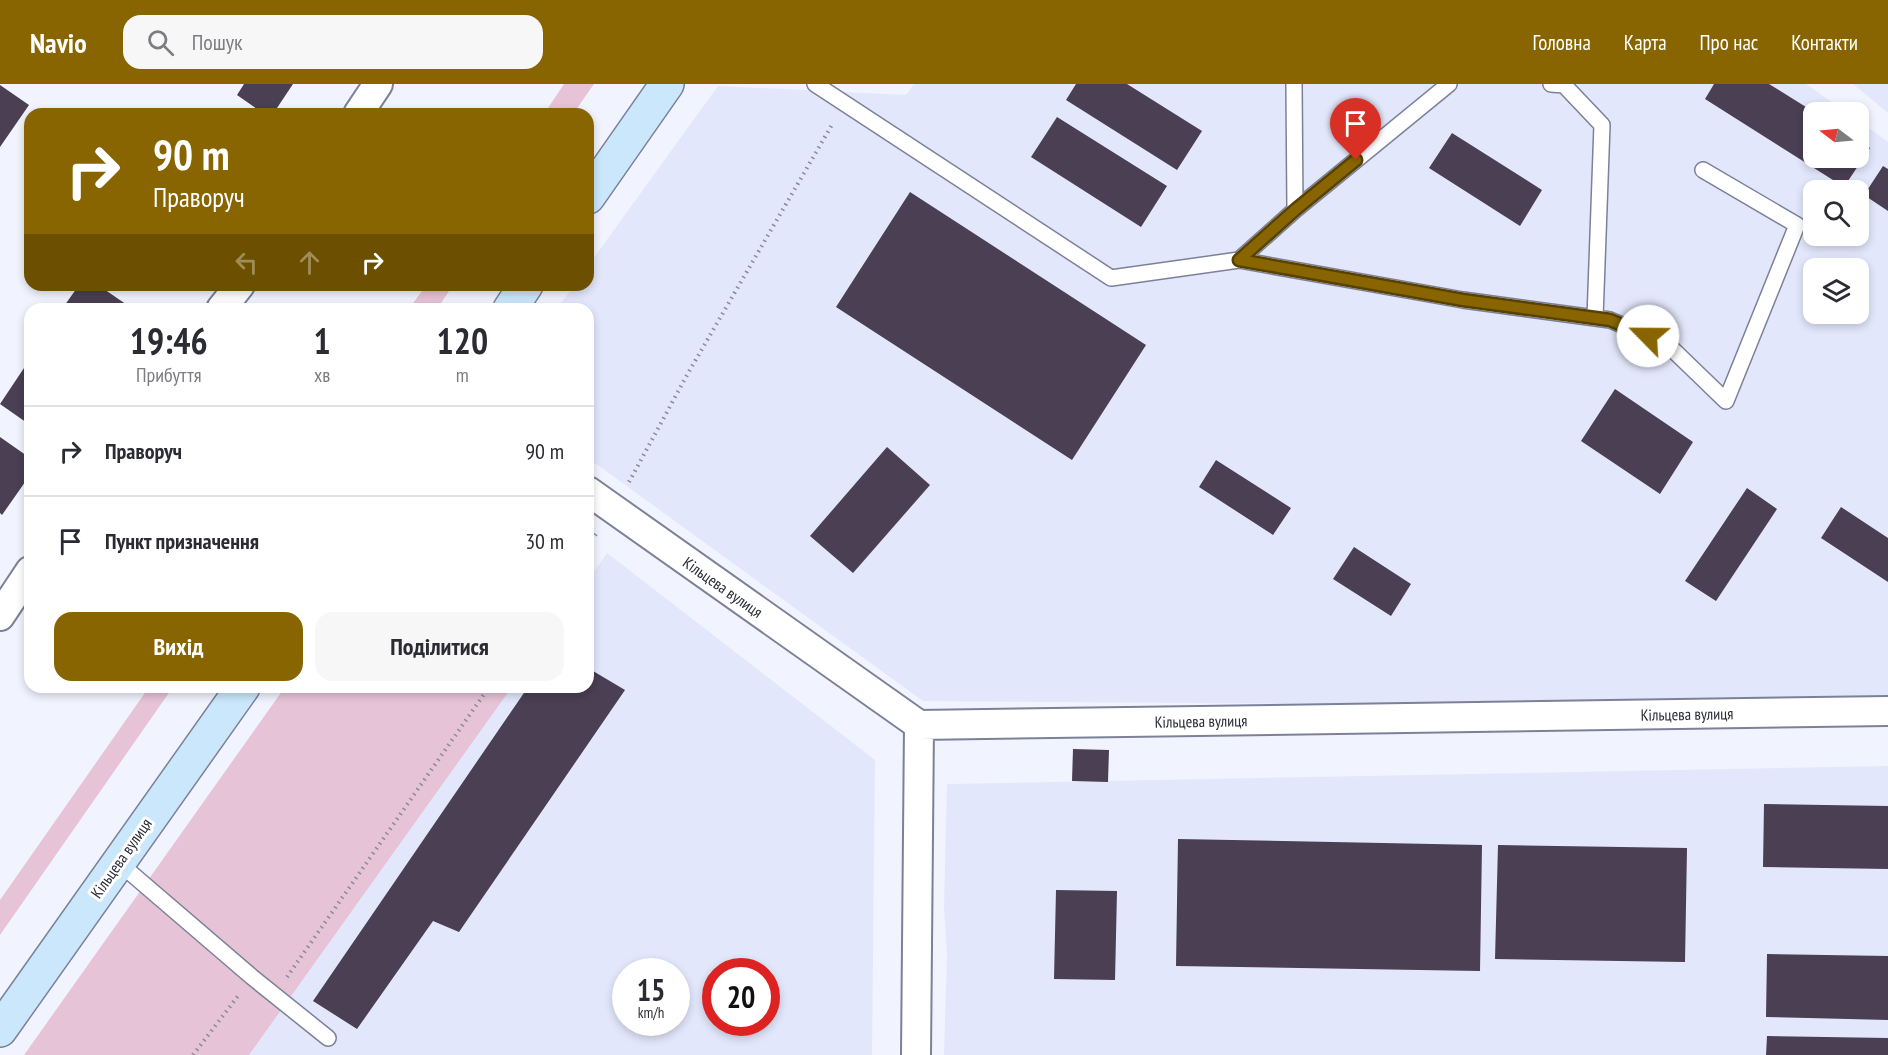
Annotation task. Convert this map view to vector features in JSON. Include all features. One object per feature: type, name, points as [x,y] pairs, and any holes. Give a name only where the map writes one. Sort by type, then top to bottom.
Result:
[{"type":"main road","points":[[594,188],[667,84]]},
{"type":"main road","name":"Кільцева вулиця","points":[[0,1030],[239,693]]},
{"type":"street","points":[[362,108],[378,84]]},
{"type":"street","points":[[226,303],[235,291]]},
{"type":"street","name":"Кільцева вулиця","points":[[594,495],[919,725],[1888,711]]},
{"type":"street","points":[[0,616],[24,580]]},
{"type":"street","points":[[916,1055],[919,725]]},
{"type":"lane","points":[[815,84],[1111,278],[1239,260],[1463,300],[1610,320],[1666,344],[1726,401],[1797,225],[1703,170]]},
{"type":"lane","points":[[1294,84],[1295,210]]},
{"type":"lane","points":[[1239,260],[1295,210],[1449,84]]},
{"type":"lane","points":[[1551,84],[1564,85],[1602,125],[1595,318]]},
{"type":"lane","points":[[118,862],[252,977],[328,1038]]},
{"type":"path","points":[[614,509],[687,375],[844,103]]},
{"type":"path","points":[[274,995],[485,693]]},
{"type":"path","points":[[193,1055],[252,977]]},
{"type":"shaded area","points":[[564,84],[594,84],[577,108],[548,108]]},
{"type":"shaded area","points":[[914,84],[1806,84],[1832,102],[1803,102],[1803,168],[1869,168],[1869,128],[1888,142],[1888,708],[923,701],[594,462],[594,303],[561,303],[570,291],[594,291],[594,258],[718,86],[906,95]]},
{"type":"shaded area","points":[[1853,84],[1888,84],[1888,113]]},
{"type":"shaded area","points":[[422,291],[449,291],[441,303],[413,303]]},
{"type":"shaded area","points":[[607,553],[875,760],[872,1055],[249,1055],[508,693],[594,693],[594,571]]},
{"type":"shaded area","points":[[145,693],[169,693],[0,935],[0,900]]},
{"type":"shaded area","points":[[281,693],[508,693],[249,1055],[24,1055]]},
{"type":"shaded area","points":[[1888,766],[1888,1055],[944,1055],[947,954],[944,907],[947,784]]},
{"type":"building","points":[[244,84],[293,84],[277,108],[255,108],[237,95]]},
{"type":"building","points":[[1076,84],[1127,84],[1202,131],[1177,170],[1066,100]]},
{"type":"building","points":[[1714,84],[1769,84],[1803,105],[1803,161],[1705,99]]},
{"type":"building","points":[[0,85],[29,105],[24,108],[24,112],[0,147]]},
{"type":"building","points":[[1057,117],[1167,186],[1141,227],[1031,157]]},
{"type":"building","points":[[1452,133],[1542,190],[1520,226],[1429,168]]},
{"type":"building","points":[[1883,166],[1888,169],[1888,211],[1869,198],[1869,187]]},
{"type":"building","points":[[1814,168],[1857,168],[1849,180],[1833,180]]},
{"type":"building","points":[[910,192],[1146,345],[1072,460],[836,307]]},
{"type":"building","points":[[75,291],[107,291],[124,303],[66,303]]},
{"type":"building","points":[[24,368],[24,421],[0,404]]},
{"type":"building","points":[[1615,389],[1693,442],[1660,494],[1581,441]]},
{"type":"building","points":[[0,437],[24,454],[24,484],[2,515],[0,513]]},
{"type":"building","points":[[887,447],[930,485],[853,573],[810,536]]},
{"type":"building","points":[[1216,460],[1291,508],[1273,535],[1199,487]]},
{"type":"building","points":[[1747,488],[1777,509],[1716,601],[1685,581]]},
{"type":"building","points":[[1841,507],[1888,538],[1888,582],[1821,538]]},
{"type":"building","points":[[1354,547],[1411,584],[1391,616],[1333,579]]},
{"type":"building","points":[[594,672],[625,690],[459,932],[433,921],[357,1029],[313,1001],[524,693],[594,693]]},
{"type":"building","points":[[1073,749],[1109,750],[1108,782],[1072,781]]},
{"type":"building","points":[[1764,804],[1888,806],[1888,869],[1763,867]]},
{"type":"building","points":[[1178,839],[1482,845],[1480,971],[1176,966]]},
{"type":"building","points":[[1498,845],[1687,848],[1685,962],[1495,959]]},
{"type":"building","points":[[1056,890],[1117,891],[1115,980],[1054,979]]},
{"type":"building","points":[[1767,954],[1888,956],[1888,1020],[1766,1017]]},
{"type":"building","points":[[1767,1036],[1888,1038],[1888,1055],[1766,1055]]},
{"type":"route","points":[[1356,160],[1239,260],[1463,300],[1610,320],[1648,336]]}]
